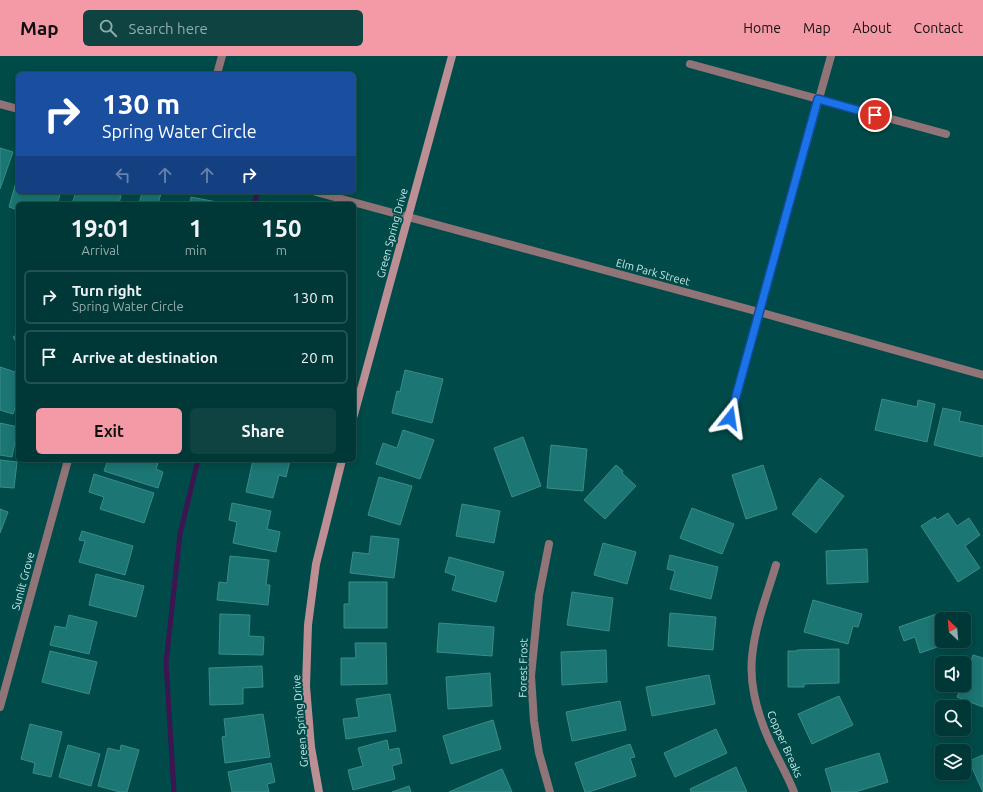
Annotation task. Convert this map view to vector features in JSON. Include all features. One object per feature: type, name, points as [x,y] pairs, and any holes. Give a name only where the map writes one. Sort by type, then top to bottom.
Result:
[{"type":"street","points":[[218,72],[222,56]]},
{"type":"street","name":"Green Spring Drive","points":[[356,408],[452,56]]},
{"type":"street","points":[[730,418],[758,312],[831,56]]},
{"type":"street","points":[[690,64],[946,134]]},
{"type":"street","points":[[0,104],[16,108]]},
{"type":"street","name":"Elm Park Street","points":[[323,194],[352,202]]},
{"type":"street","name":"Elm Park Street","points":[[356,203],[758,312],[983,375]]},
{"type":"street","name":"Sunlit Grove","points":[[0,708],[67,462]]},
{"type":"street","name":"Green Spring Drive","points":[[319,792],[311,747],[306,686],[308,625],[316,564],[342,462]]},
{"type":"street","name":"Forest Frost","points":[[549,544],[539,595],[531,676],[534,721],[539,753],[550,792]]},
{"type":"street","name":"Copper Breaks","points":[[776,565],[760,614],[752,657],[752,675],[755,698],[764,727],[794,792]]},
{"type":"building","points":[[0,148],[13,152],[0,189]]},
{"type":"building","points":[[16,182],[16,194],[60,194],[58,202],[16,202],[16,209],[9,207]]},
{"type":"building","points":[[75,194],[121,195],[119,202],[73,202]]},
{"type":"building","points":[[142,194],[161,194],[158,202],[140,202]]},
{"type":"building","points":[[191,197],[217,202],[190,202]]},
{"type":"building","points":[[0,367],[16,372],[16,406],[13,414],[0,410]]},
{"type":"building","points":[[405,370],[443,379],[432,423],[392,413],[397,391],[400,392]]},
{"type":"building","points":[[882,399],[917,407],[918,400],[935,404],[927,442],[875,430]]},
{"type":"building","points":[[943,408],[961,412],[959,421],[983,426],[982,457],[934,445]]},
{"type":"building","points":[[0,423],[16,427],[16,437],[12,457],[0,455]]},
{"type":"building","points":[[403,430],[434,440],[420,479],[376,464],[383,443],[397,448]]},
{"type":"building","points":[[523,437],[541,486],[512,497],[494,448]]},
{"type":"building","points":[[551,445],[587,449],[583,491],[547,488]]},
{"type":"building","points":[[0,460],[17,462],[14,488],[0,487]]},
{"type":"building","points":[[107,462],[158,462],[156,469],[163,472],[158,488],[104,471]]},
{"type":"building","points":[[253,462],[290,462],[286,477],[279,475],[273,498],[246,492]]},
{"type":"building","points":[[616,465],[636,486],[605,519],[584,500]]},
{"type":"building","points":[[763,465],[777,509],[746,519],[732,475]]},
{"type":"building","points":[[94,474],[154,493],[144,523],[100,509],[104,497],[89,492]]},
{"type":"building","points":[[379,477],[412,486],[400,525],[368,515]]},
{"type":"building","points":[[820,478],[844,496],[816,533],[792,514]]},
{"type":"building","points":[[232,503],[271,511],[267,529],[280,532],[276,552],[233,543],[237,522],[229,520]]},
{"type":"building","points":[[462,504],[500,511],[494,543],[456,536]]},
{"type":"building","points":[[692,508],[734,524],[722,554],[680,538]]},
{"type":"building","points":[[0,509],[8,512],[0,533]]},
{"type":"building","points":[[948,513],[957,526],[969,518],[980,535],[965,546],[980,568],[958,582],[921,526],[935,517],[937,520]]},
{"type":"building","points":[[82,531],[133,546],[125,575],[79,562],[85,541],[79,540]]},
{"type":"building","points":[[371,536],[399,539],[394,578],[350,573],[353,552],[369,554]]},
{"type":"building","points":[[603,543],[636,552],[627,584],[594,575]]},
{"type":"building","points":[[867,549],[868,582],[827,584],[826,551]]},
{"type":"building","points":[[670,555],[718,567],[711,599],[670,589],[675,571],[667,569]]},
{"type":"building","points":[[230,556],[269,560],[266,585],[270,585],[268,605],[217,600],[219,582],[227,583]]},
{"type":"building","points":[[449,557],[504,572],[496,602],[452,590],[456,576],[445,572]]},
{"type":"building","points":[[96,574],[144,586],[136,617],[89,605]]},
{"type":"building","points":[[349,582],[387,582],[387,628],[344,628],[344,604],[349,604]]},
{"type":"building","points":[[572,592],[613,598],[609,631],[567,625]]},
{"type":"building","points":[[813,600],[862,614],[858,627],[853,626],[848,644],[804,632]]},
{"type":"building","points":[[670,613],[716,617],[713,650],[668,646]]},
{"type":"building","points":[[220,614],[250,615],[249,636],[264,637],[263,655],[219,654]]},
{"type":"building","points":[[935,614],[935,648],[920,653],[915,637],[904,641],[899,627]]},
{"type":"building","points":[[69,615],[97,622],[89,654],[50,645],[55,626],[66,628]]},
{"type":"building","points":[[439,623],[494,627],[492,656],[437,652]]},
{"type":"building","points":[[355,643],[386,643],[387,684],[341,685],[341,658],[356,658]]},
{"type":"building","points":[[839,649],[839,683],[804,684],[804,687],[788,687],[788,651]]},
{"type":"building","points":[[606,650],[607,682],[562,685],[561,652]]},
{"type":"building","points":[[50,651],[97,662],[89,694],[42,682]]},
{"type":"building","points":[[973,655],[983,658],[983,707],[971,702],[971,700],[965,700],[957,697],[959,692],[971,692],[971,661]]},
{"type":"building","points":[[262,666],[263,687],[243,688],[243,704],[210,705],[209,668]]},
{"type":"building","points":[[490,673],[492,706],[448,709],[446,677]]},
{"type":"building","points":[[709,675],[715,704],[652,716],[646,687]]},
{"type":"building","points":[[390,694],[396,731],[346,739],[343,719],[359,717],[356,699]]},
{"type":"building","points":[[839,696],[853,725],[812,744],[798,714]]},
{"type":"building","points":[[620,701],[626,730],[572,741],[566,712]]},
{"type":"building","points":[[263,714],[270,757],[225,763],[222,737],[226,736],[224,719]]},
{"type":"building","points":[[493,720],[501,749],[451,764],[443,736]]},
{"type":"building","points":[[30,724],[62,732],[51,777],[33,773],[35,763],[21,759]]},
{"type":"building","points":[[716,729],[727,753],[675,777],[664,753]]},
{"type":"building","points":[[387,740],[389,750],[399,748],[402,763],[392,766],[395,779],[353,790],[348,770],[363,766],[358,748]]},
{"type":"building","points":[[630,744],[635,757],[630,758],[636,776],[585,792],[575,763]]},
{"type":"building","points":[[68,745],[100,754],[91,786],[59,777]]},
{"type":"building","points":[[121,745],[139,750],[127,792],[120,792],[98,786],[108,748],[120,751]]},
{"type":"building","points":[[879,753],[888,782],[855,792],[832,792],[825,769]]},
{"type":"building","points":[[983,755],[983,792],[971,765],[971,760]]},
{"type":"building","points":[[271,763],[275,782],[267,784],[269,792],[232,792],[228,772]]},
{"type":"building","points":[[736,767],[747,792],[691,792],[690,789]]},
{"type":"building","points":[[502,769],[512,792],[449,792]]},
{"type":"building","points":[[409,786],[411,792],[392,792]]},
{"type":"waterway","points":[[255,202],[257,194]]},
{"type":"waterway","points":[[174,792],[166,663],[180,534],[198,462]]},
{"type":"route","points":[[730,418],[818,99],[875,115]]}]
